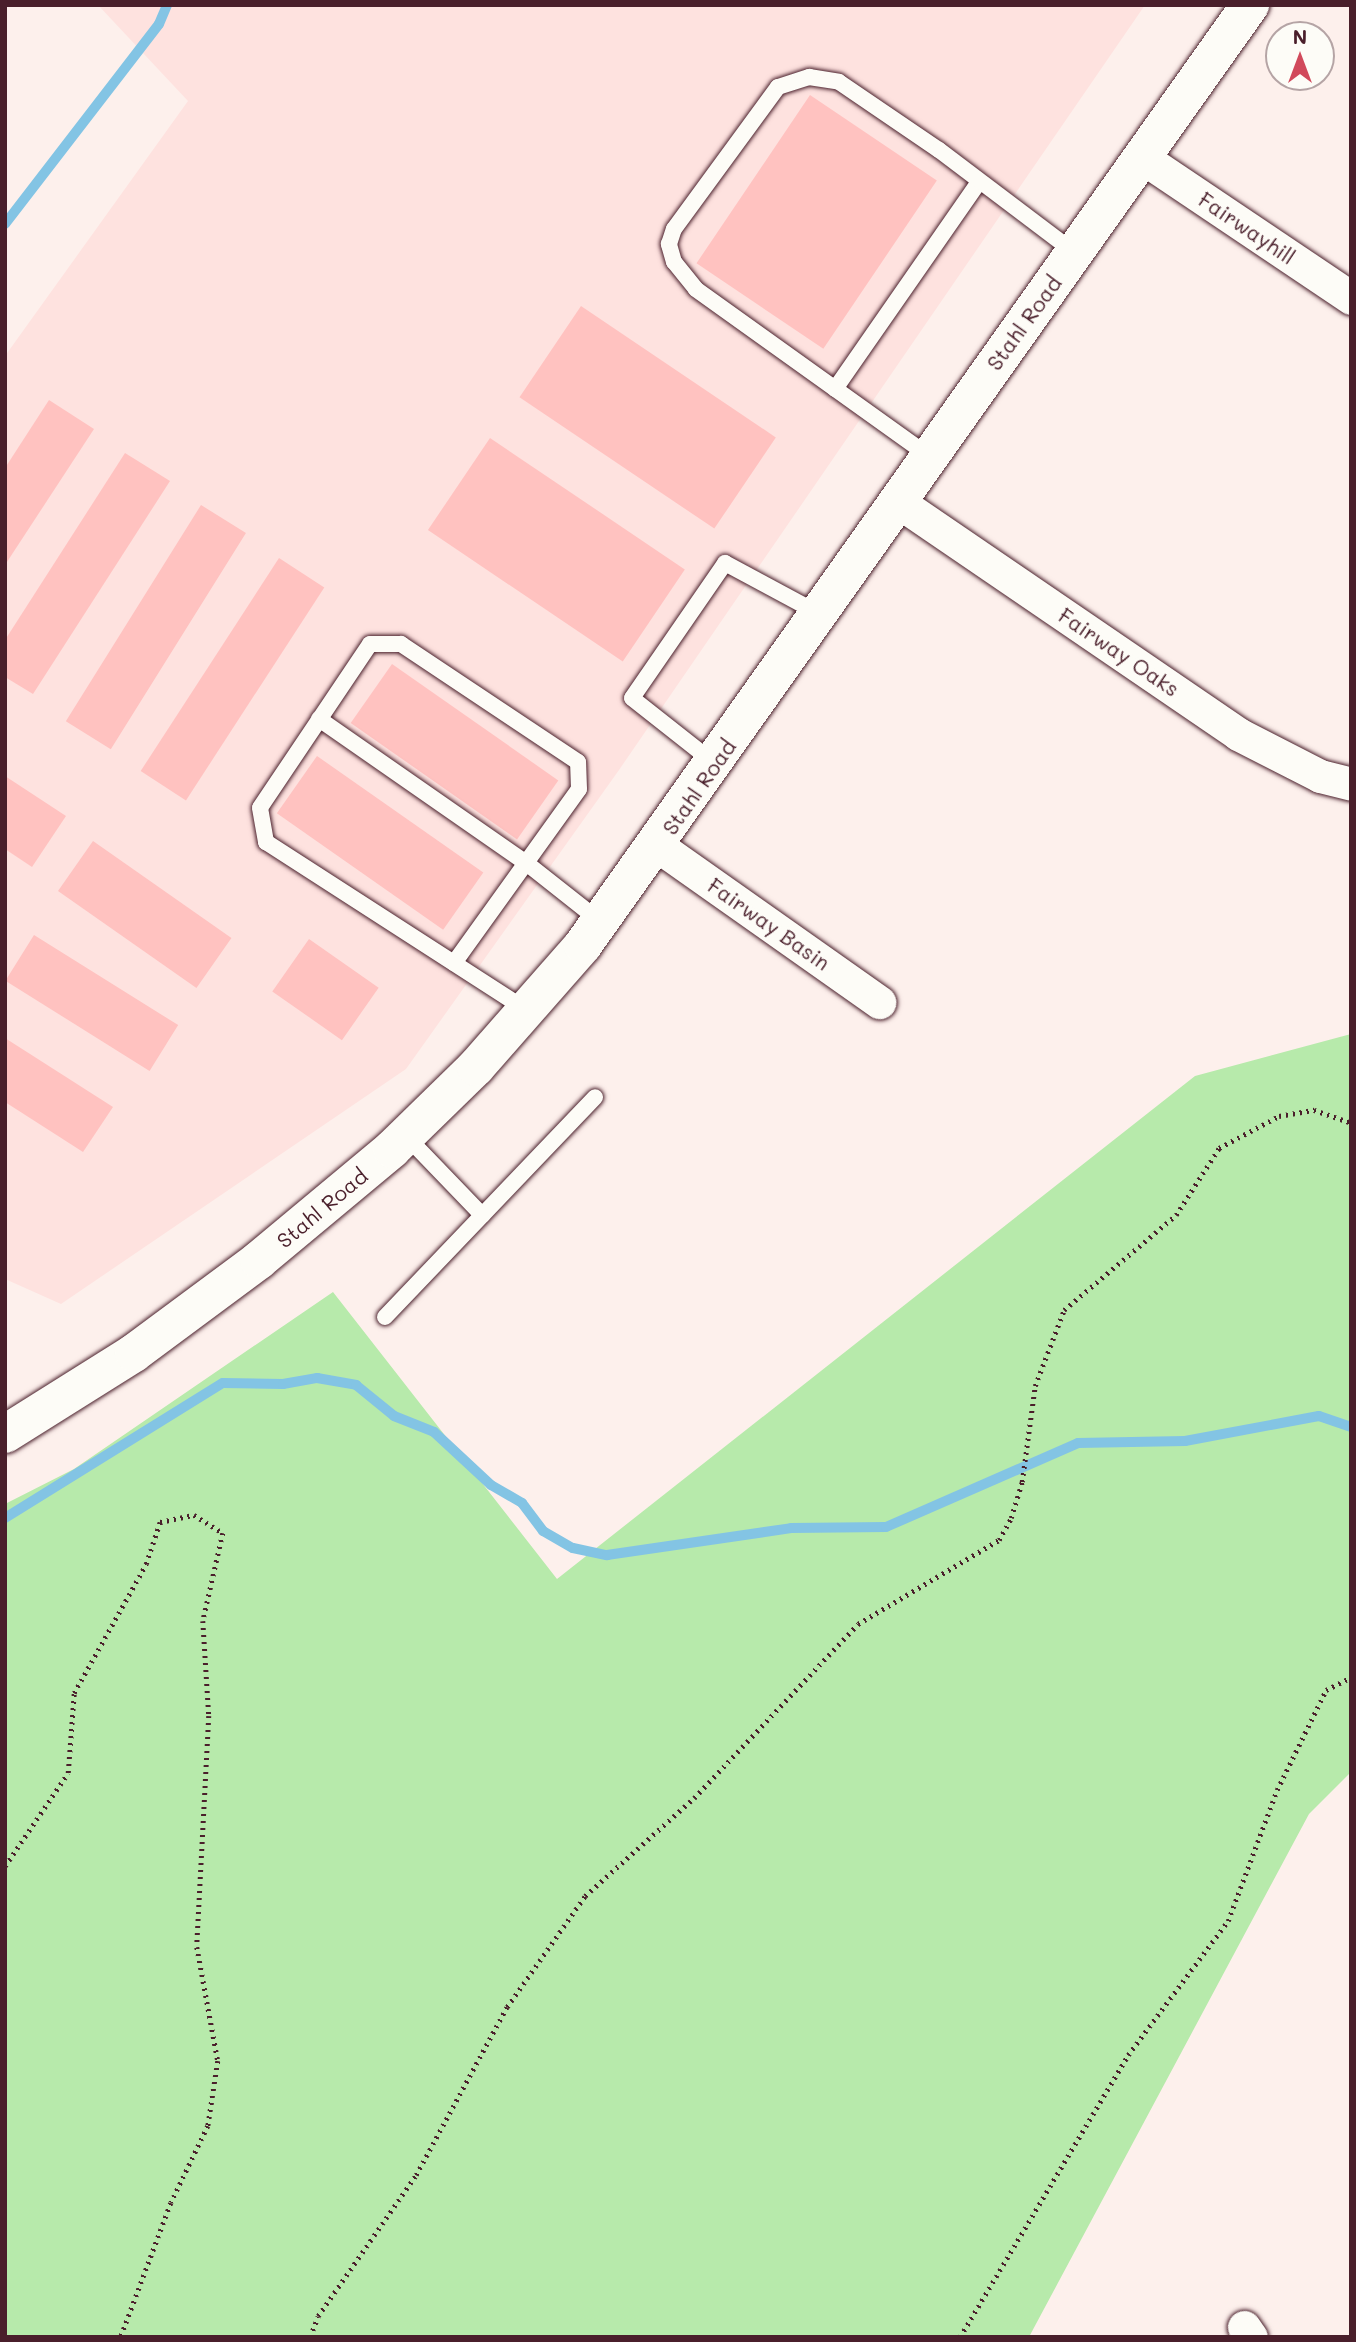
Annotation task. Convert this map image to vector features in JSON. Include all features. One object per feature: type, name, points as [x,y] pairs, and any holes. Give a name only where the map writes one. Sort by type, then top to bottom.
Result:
[{"type":"street","name":"Stahl Road","points":[[5,1434],[134,1353],[259,1260],[406,1136],[527,1010],[601,922],[658,846],[897,501],[1250,5]]},
{"type":"street","name":"Fairwayhill","points":[[1143,158],[1351,298]]},
{"type":"street","name":"Fairway Oaks","points":[[897,501],[1238,734],[1320,776],[1351,784]]},
{"type":"street","name":"Fairway Basin","points":[[658,846],[879,1002]]},
{"type":"lane","points":[[929,456],[696,289],[674,262],[669,244],[674,229],[778,86],[809,77],[839,82],[1075,253]]},
{"type":"lane","points":[[835,389],[979,182]]},
{"type":"lane","points":[[715,764],[632,698],[725,563],[819,614]]},
{"type":"lane","points":[[454,963],[579,789],[578,762],[401,644],[370,644],[260,808],[266,842],[527,1010]]},
{"type":"lane","points":[[320,719],[525,862],[601,922]]},
{"type":"lane","points":[[385,1317],[595,1097]]},
{"type":"lane","points":[[406,1136],[482,1215]]},
{"type":"path","points":[[310,2337],[318,2316],[416,2175],[507,2007],[585,1896],[694,1798],[858,1624],[999,1540],[1012,1518],[1022,1482],[1035,1386],[1065,1310],[1176,1215],[1219,1148],[1279,1116],[1314,1110],[1351,1124]]},
{"type":"path","points":[[5,1866],[68,1773],[74,1693],[146,1564],[160,1521],[194,1515],[223,1532],[203,1621],[209,1716],[197,1947],[218,2061],[208,2126],[171,2203],[121,2337]]},
{"type":"path","points":[[960,2337],[1128,2055],[1228,1921],[1277,1790],[1326,1690],[1351,1677]]},
{"type":"shaded area","points":[[98,5],[1145,5],[619,770],[406,1069],[61,1304],[5,1279],[5,356],[188,101]]},
{"type":"green space","points":[[1351,1034],[1351,1772],[1309,1814],[1029,2337],[5,2337],[5,1504],[74,1469],[333,1292],[557,1579],[1195,1076]]},
{"type":"building","points":[[810,95],[937,181],[823,349],[696,263]]},
{"type":"building","points":[[581,306],[776,437],[714,529],[519,397]]},
{"type":"building","points":[[49,400],[94,429],[5,565],[5,468]]},
{"type":"building","points":[[490,438],[685,569],[623,661],[428,530]]},
{"type":"building","points":[[125,453],[170,481],[33,694],[5,677],[5,640]]},
{"type":"building","points":[[201,505],[246,533],[111,749],[66,721]]},
{"type":"building","points":[[279,558],[324,587],[186,800],[141,771]]},
{"type":"building","points":[[392,664],[558,780],[517,839],[351,723]]},
{"type":"building","points":[[317,756],[483,872],[443,930],[277,813]]},
{"type":"building","points":[[5,776],[66,816],[32,867],[5,849]]},
{"type":"building","points":[[93,841],[231,938],[196,988],[58,891]]},
{"type":"building","points":[[34,935],[178,1025],[150,1071],[5,981]]},
{"type":"building","points":[[309,939],[379,988],[342,1040],[272,991]]},
{"type":"building","points":[[5,1038],[113,1107],[83,1152],[5,1102]]},
{"type":"waterway","points":[[5,224],[159,24],[167,5]]},
{"type":"waterway","points":[[5,1518],[223,1383],[283,1384],[317,1378],[356,1385],[394,1416],[434,1432],[491,1485],[522,1503],[543,1531],[573,1548],[607,1555],[791,1528],[886,1527],[1078,1443],[1185,1441],[1319,1416],[1351,1427]]}]
